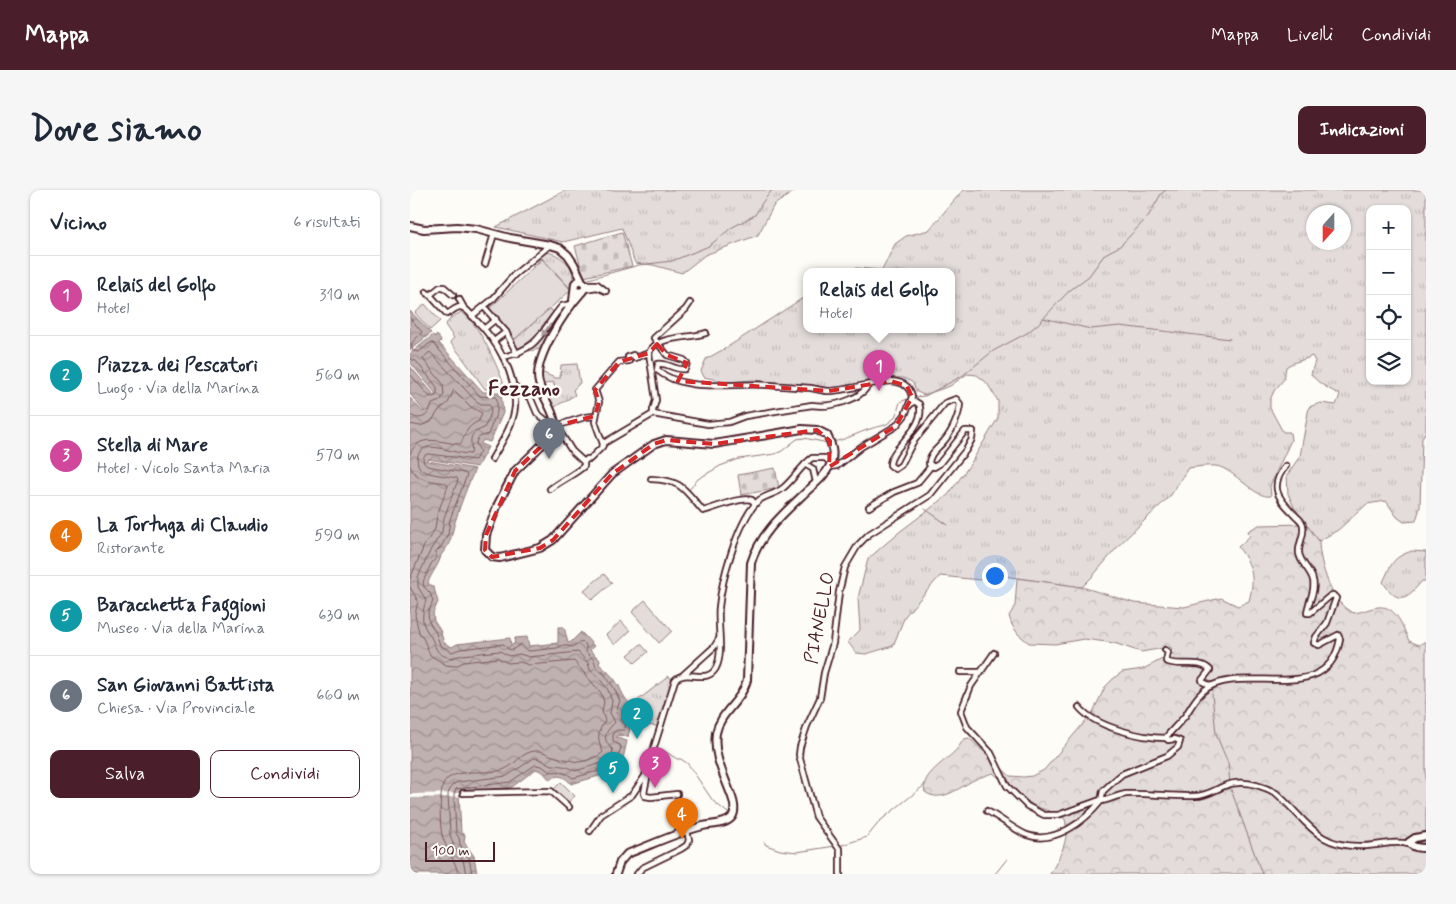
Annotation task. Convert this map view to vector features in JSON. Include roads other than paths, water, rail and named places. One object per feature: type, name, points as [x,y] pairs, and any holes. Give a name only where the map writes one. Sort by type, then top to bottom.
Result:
[{"type":"main road","points":[[410,226],[424,229],[457,227],[476,229],[560,248],[574,264],[580,286],[572,303],[552,333],[538,372],[538,383],[556,426],[554,433],[515,471],[498,504],[486,535],[485,550],[492,557],[500,558],[540,548],[553,540],[612,474],[654,444],[666,440],[714,444],[809,429],[824,432],[831,444],[830,465],[816,482],[776,520],[758,546],[751,563],[747,680],[740,697],[724,715],[716,735],[716,747],[720,766],[732,796],[734,807],[732,817],[726,822],[687,831],[627,854],[620,862],[616,874]]},
{"type":"main road","points":[[1426,836],[1412,839],[1410,844],[1426,848]]},
{"type":"street","points":[[485,264],[494,234]]},
{"type":"street","points":[[472,316],[550,245]]},
{"type":"street","points":[[453,295],[444,287],[428,293],[447,314],[458,307],[464,308]]},
{"type":"street","points":[[459,299],[464,308],[485,328],[494,341],[504,357],[513,385],[514,414],[510,427],[492,459]]},
{"type":"street","points":[[504,357],[517,354],[534,344],[562,306],[572,303]]},
{"type":"street","points":[[683,675],[705,676],[711,674],[720,659],[720,606],[731,555],[745,521],[755,504],[763,497],[781,490],[812,458],[822,458],[830,465],[837,466],[861,447],[896,426],[902,421],[910,405],[912,393],[907,386],[891,381],[829,391],[767,384],[721,386],[683,382],[670,378],[657,370],[657,366],[660,363],[682,370],[685,369],[687,364],[684,360],[667,355],[654,338],[686,309],[690,303]]},
{"type":"street","points":[[484,307],[506,332],[517,354]]},
{"type":"street","points":[[485,328],[496,319]]},
{"type":"street","points":[[494,341],[506,332]]},
{"type":"street","points":[[653,414],[652,410],[656,400],[649,354],[651,348],[676,338],[698,336],[706,333]]},
{"type":"street","points":[[603,444],[595,422],[599,402],[595,390],[619,362],[629,361],[628,357],[633,355],[634,358],[649,354]]},
{"type":"street","points":[[513,385],[530,399],[537,413],[556,426],[572,451],[584,462]]},
{"type":"street","points":[[550,489],[584,466],[584,462],[590,459],[603,444],[653,414],[708,424],[729,422],[745,416],[812,405],[823,406],[845,401],[862,393],[868,386]]},
{"type":"street","points":[[869,507],[894,492],[917,482],[930,466],[930,456],[945,440],[960,404],[956,399],[946,403],[914,442],[901,465],[895,469],[890,465],[891,458],[908,438],[919,417],[920,410],[918,404],[914,401],[910,405]]},
{"type":"street","points":[[556,426],[585,417],[596,416]]},
{"type":"street","name":"PIANELLO","points":[[840,874],[840,850],[816,817],[801,766],[800,747],[820,698],[824,673],[833,643],[839,592],[845,567],[858,544],[869,534],[930,495],[966,450],[972,439],[973,431],[965,431],[939,464],[934,467],[930,466]]},
{"type":"street","points":[[816,482],[813,469],[817,461],[822,458]]},
{"type":"street","points":[[805,464],[813,469]]},
{"type":"street","points":[[1166,738],[1178,725],[1195,700],[1211,686],[1232,679],[1285,680],[1311,676],[1325,669],[1336,654],[1340,639],[1338,634],[1319,645],[1314,643],[1315,638],[1327,622],[1336,598],[1330,596],[1310,613],[1307,613],[1314,586],[1310,573],[1300,558],[1299,552],[1303,526],[1302,522],[1278,494],[1276,487],[1278,477],[1286,466]]},
{"type":"street","points":[[651,479],[670,480],[682,488],[703,511],[729,504],[742,498],[752,500],[755,504]]},
{"type":"street","points":[[644,793],[649,766],[673,684],[676,678],[683,675],[714,647],[720,638]]},
{"type":"street","points":[[1165,650],[1168,652],[1166,661],[1170,663],[1185,663],[1204,666],[1210,669],[1209,673],[1202,680],[1211,686]]},
{"type":"street","points":[[994,653],[970,686],[961,711],[967,728],[992,752],[1007,786],[1027,806],[1044,815],[1058,816],[1101,800],[1104,801],[1112,797],[1130,794],[1202,796],[1241,782],[1270,790],[1276,794],[1310,828],[1332,843],[1363,846],[1398,842],[1410,844]]},
{"type":"street","points":[[960,672],[980,672]]},
{"type":"street","points":[[987,811],[1020,832],[1037,838],[1044,838],[1066,831],[1101,800],[1103,791],[1122,774],[1167,756],[1178,747],[1180,740],[1147,737],[1108,726],[1090,718],[1079,707]]},
{"type":"street","points":[[590,831],[602,815],[632,795],[649,766]]},
{"type":"street","points":[[635,790],[637,795],[640,796],[644,793]]},
{"type":"street","points":[[463,792],[551,791],[569,807]]},
{"type":"street","points":[[644,793],[644,796],[651,797],[677,794]]},
{"type":"street","points":[[637,874],[642,868],[687,845],[689,840],[687,831]]},
{"type":"water","points":[[410,311],[431,333],[410,350]]},
{"type":"water","points":[[433,335],[435,337],[437,335],[441,341],[439,343],[483,392],[501,392],[503,413],[490,442],[483,440],[481,444],[488,447],[477,467],[428,459],[428,461],[475,469],[460,506],[450,542],[441,555],[428,583],[434,588],[438,602],[433,613],[434,621],[440,630],[444,643],[452,647],[457,644],[510,638],[511,645],[514,644],[515,638],[527,637],[529,646],[558,643],[558,627],[564,627],[568,643],[581,632],[594,646],[590,650],[600,660],[599,664],[615,680],[629,703],[622,707],[621,710],[627,718],[632,714],[634,718],[629,721],[631,724],[628,737],[617,735],[617,738],[627,741],[622,763],[624,767],[621,770],[618,766],[606,774],[571,784],[559,776],[550,780],[543,772],[536,769],[512,787],[459,793],[461,833],[465,835],[464,842],[474,856],[477,874],[410,874],[410,398],[424,411],[410,394],[410,366],[435,396],[436,394],[410,362],[410,354]]},
{"type":"waterway","points":[[585,280],[639,265],[672,261],[709,246],[731,228],[755,215],[772,190]]},
{"type":"waterway","points":[[914,397],[925,396],[962,376],[993,351],[1027,333],[1038,324],[1069,291],[1089,276],[1105,254],[1120,246],[1143,222],[1161,194],[1166,190]]},
{"type":"waterway","points":[[1043,318],[1091,329],[1120,326],[1230,339]]},
{"type":"waterway","points":[[832,442],[887,424],[895,416],[900,402],[910,398]]},
{"type":"waterway","points":[[689,490],[698,479],[720,466],[739,459],[775,454],[797,439],[804,438],[828,443]]},
{"type":"waterway","points":[[925,509],[948,525]]},
{"type":"waterway","points":[[1212,694],[1216,734],[1228,763],[1230,783]]},
{"type":"waterway","points":[[660,748],[688,764],[713,801],[728,813]]},
{"type":"waterway","points":[[839,846],[867,837],[880,821],[926,784]]},
{"type":"waterway","points":[[1230,787],[1262,874]]},
{"type":"waterway","points":[[764,842],[766,845],[780,850],[797,852],[835,846]]},
{"type":"waterway","points":[[995,874],[1007,859]]},
{"type":"place","name":"Relais del Golfo","points":[[879,391]]},
{"type":"place","name":"San Giovanni Battista","points":[[549,459]]},
{"type":"place","name":"Piazza dei Pescatori","points":[[637,739]]},
{"type":"place","name":"Stella di Mare","points":[[655,788]]},
{"type":"place","name":"Baracchetta Faggioni","points":[[613,793]]},
{"type":"place","name":"La Tortuga di Claudio","points":[[682,839]]},
{"type":"district","name":"Fezzano","points":[[524,389]]}]
